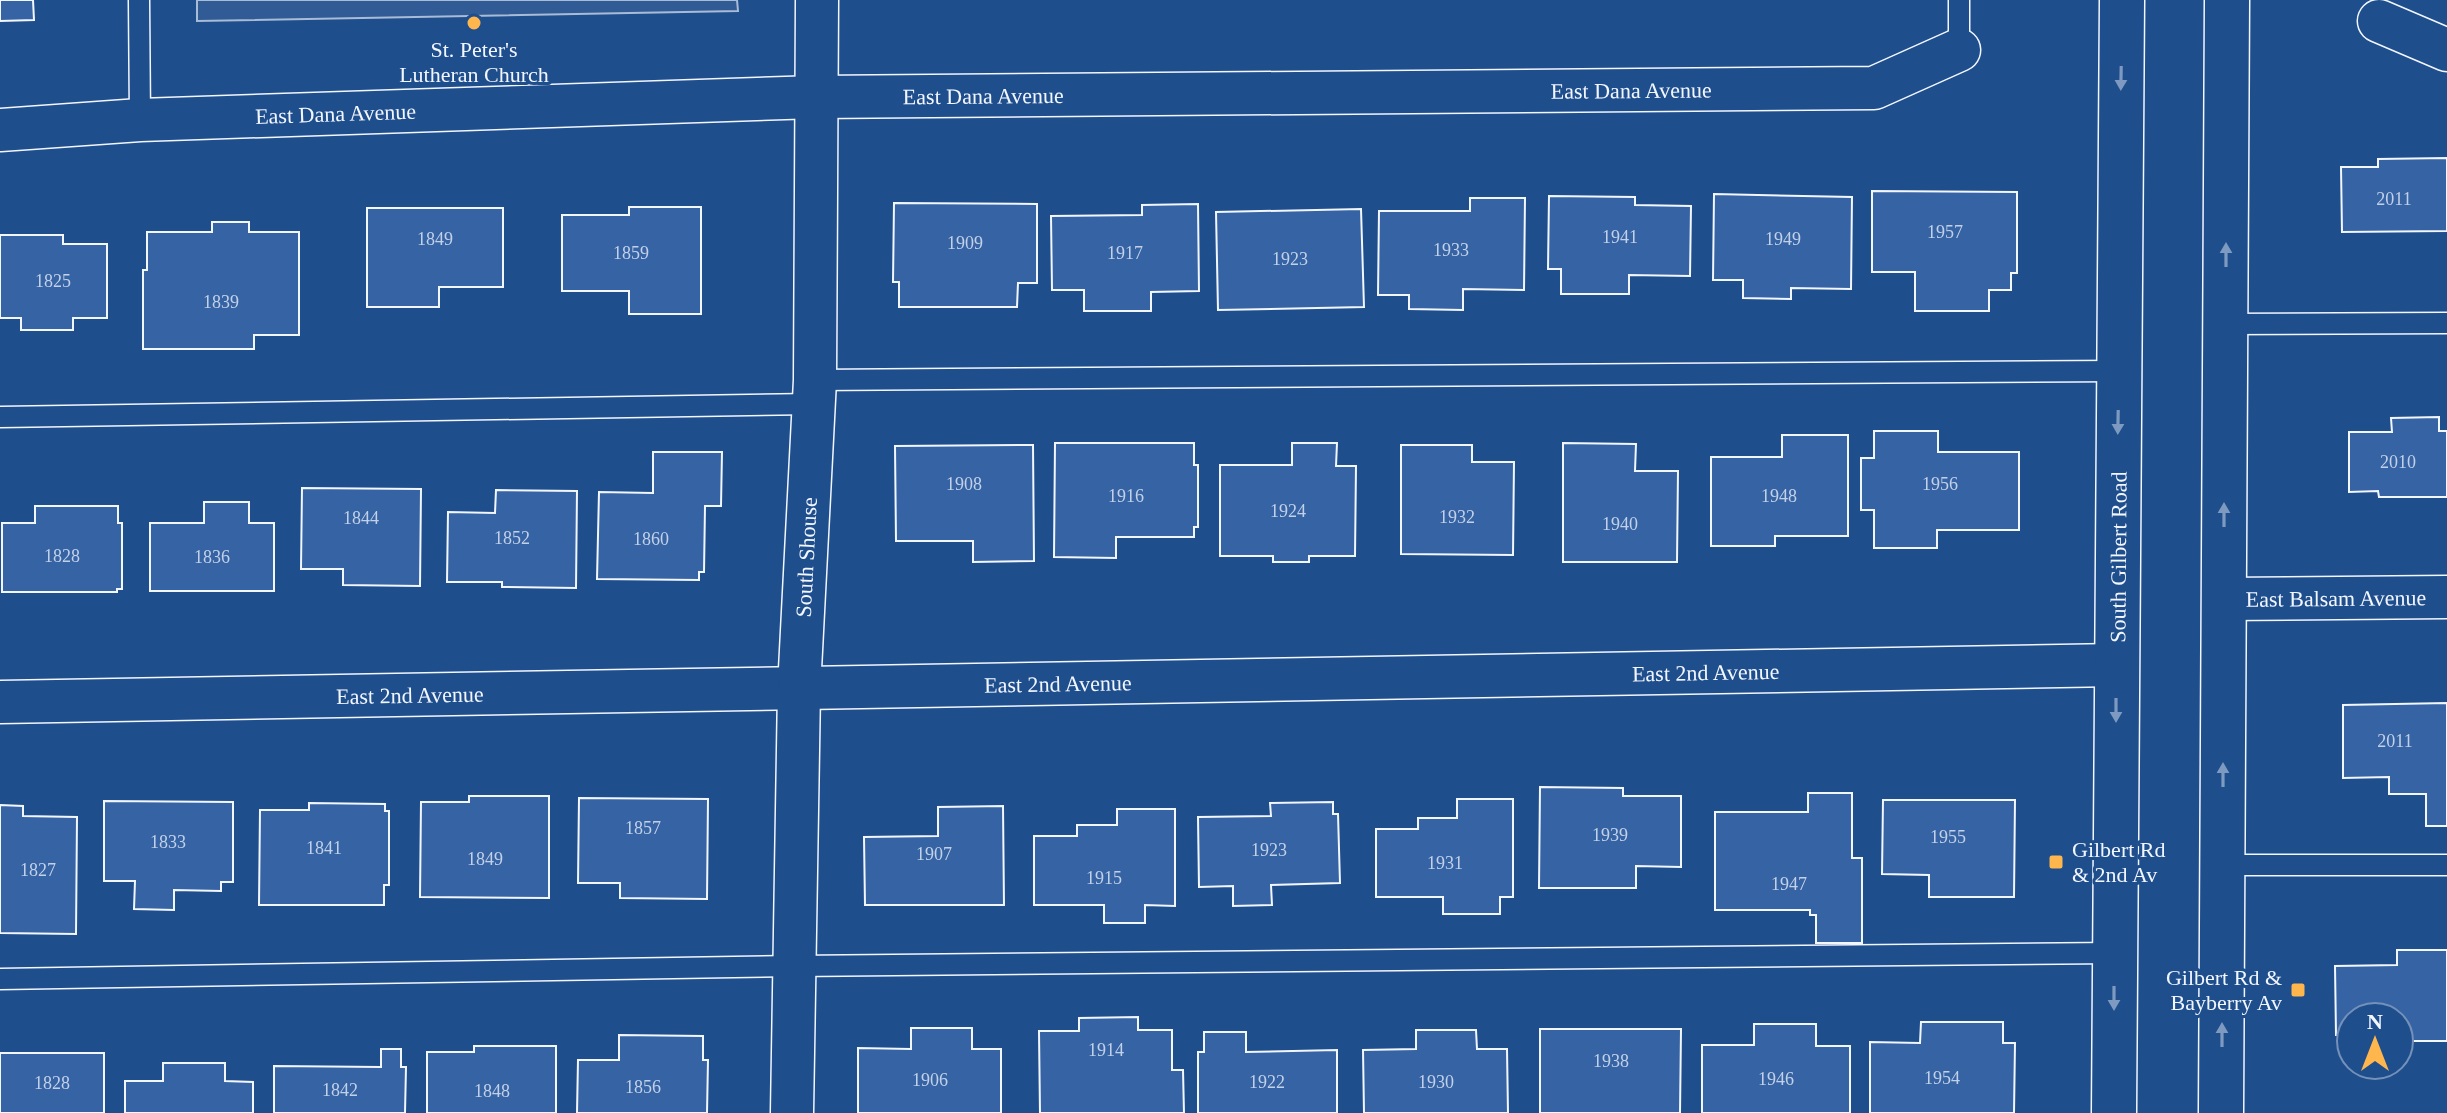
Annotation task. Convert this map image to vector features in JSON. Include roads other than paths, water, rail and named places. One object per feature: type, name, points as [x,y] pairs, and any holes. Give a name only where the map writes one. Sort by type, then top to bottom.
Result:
[{"type":"main road","name":"South Gilbert Road","points":[[2114,1113],[2122,0]]},
{"type":"main road","points":[[2221,1113],[2227,0]]},
{"type":"street","name":"South Shouse","points":[[792,1113],[799,689],[814,392],[817,0]]},
{"type":"street","points":[[2379,10],[2447,50]]},
{"type":"street","name":"East Dana Avenue","points":[[0,130],[140,120],[816,97],[1874,88],[1959,50]]},
{"type":"street","name":"East Balsam Avenue","points":[[2224,599],[2447,597]]},
{"type":"street","name":"East 2nd Avenue","points":[[0,702],[2116,665]]},
{"type":"lane","points":[[139,0],[140,120]]},
{"type":"lane","points":[[1959,0],[1959,50]]},
{"type":"lane","points":[[2225,324],[2447,323]]},
{"type":"lane","points":[[0,417],[814,392],[2119,371]]},
{"type":"lane","points":[[2223,865],[2447,865]]},
{"type":"lane","points":[[0,979],[795,966],[2115,953]]},
{"type":"place","name":"St. Peter's Lutheran Church","points":[[474,23]]},
{"type":"place","name":"Gilbert Rd & 2nd Av","points":[[2056,862]]},
{"type":"place","name":"Gilbert Rd & Bayberry Av","points":[[2298,990]]}]
